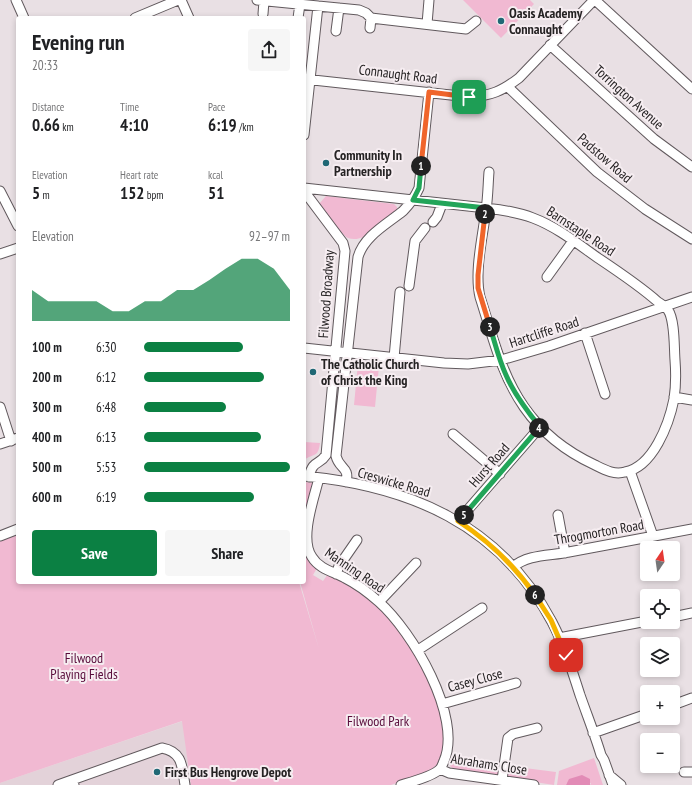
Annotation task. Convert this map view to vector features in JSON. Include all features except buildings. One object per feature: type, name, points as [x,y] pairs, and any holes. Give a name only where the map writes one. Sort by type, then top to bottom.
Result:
[{"type":"street","points":[[16,0],[23,16]]},
{"type":"street","points":[[140,16],[180,0],[188,16]]},
{"type":"street","points":[[263,14],[260,0],[363,11],[371,18],[455,28],[466,29],[476,21]]},
{"type":"street","points":[[427,24],[429,0]]},
{"type":"street","points":[[595,0],[692,89]]},
{"type":"street","name":"Connaught Road","points":[[307,79],[469,97],[494,94],[508,87],[595,0]]},
{"type":"street","points":[[298,16],[300,4]]},
{"type":"street","points":[[306,98],[307,79],[318,6]]},
{"type":"street","points":[[336,31],[339,8]]},
{"type":"street","points":[[370,28],[371,18]]},
{"type":"street","name":"Torrington Avenue","points":[[550,45],[654,139],[692,167]]},
{"type":"street","name":"Padstow Road","points":[[508,87],[597,172],[645,209],[692,239]]},
{"type":"street","points":[[413,200],[419,188],[429,92]]},
{"type":"street","points":[[489,172],[478,288],[505,374],[524,407],[540,427],[581,459],[610,472],[624,473],[645,462],[664,430],[674,397],[675,363],[673,329],[668,309],[664,306]]},
{"type":"street","name":"Barnstaple Road","points":[[306,188],[486,208],[516,212],[532,217],[573,241],[648,293],[664,306]]},
{"type":"street","points":[[0,192],[16,222]]},
{"type":"street","name":"Filwood Broadway","points":[[306,194],[345,246],[326,455],[311,468],[306,477]]},
{"type":"street","name":"Filwood Broadway","points":[[346,482],[348,475],[346,470],[337,461],[336,456],[359,252],[368,239],[403,211],[413,200]]},
{"type":"street","points":[[433,222],[437,217],[442,204]]},
{"type":"street","points":[[409,286],[415,241],[425,228]]},
{"type":"street","points":[[547,277],[573,241]]},
{"type":"street","points":[[0,254],[16,249]]},
{"type":"street","points":[[394,358],[400,292]]},
{"type":"street","name":"Hartcliffe Road","points":[[306,348],[456,364],[500,360],[549,346],[692,297]]},
{"type":"street","points":[[585,333],[605,394]]},
{"type":"street","points":[[674,397],[692,400]]},
{"type":"street","points":[[0,407],[15,439],[0,444]]},
{"type":"street","name":"Hurst Road","points":[[458,521],[540,427]]},
{"type":"street","points":[[453,434],[500,474]]},
{"type":"street","points":[[630,471],[653,536]]},
{"type":"street","name":"Creswicke Road","points":[[306,477],[346,482],[412,498],[458,521],[486,541],[513,567],[539,601],[560,638],[613,785]]},
{"type":"street","name":"Manning Road","points":[[319,478],[308,529],[307,547],[312,558],[320,565],[346,578],[379,602],[399,623],[418,650],[428,669],[442,704],[449,742],[446,755],[440,769]]},
{"type":"street","points":[[558,515],[565,553]]},
{"type":"street","name":"Throgmorton Road","points":[[513,567],[522,560],[692,529]]},
{"type":"street","points":[[0,536],[16,530]]},
{"type":"street","points":[[336,574],[339,566],[356,540]]},
{"type":"street","points":[[379,602],[416,563]]},
{"type":"street","points":[[418,650],[482,608]]},
{"type":"street","points":[[680,615],[692,613]]},
{"type":"street","points":[[560,638],[640,622]]},
{"type":"street","name":"Casey Close","points":[[442,704],[516,684]]},
{"type":"street","points":[[680,702],[692,698]]},
{"type":"street","points":[[593,733],[640,716]]},
{"type":"street","points":[[502,780],[508,738],[513,734],[537,728]]},
{"type":"street","points":[[58,785],[73,783],[162,748],[170,750],[176,754],[182,764],[185,785]]},
{"type":"street","points":[[401,785],[431,774],[440,769]]},
{"type":"street","name":"Abrahams Close","points":[[440,769],[479,781],[502,780],[529,785]]},
{"type":"street","points":[[609,776],[622,785]]},
{"type":"shaded area","points":[[183,721],[191,785],[0,785],[0,783]]},
{"type":"shaded area","points":[[582,775],[590,779],[590,785],[566,785],[569,779]]},
{"type":"green space","name":"Oasis Academy Connaught","points":[[463,0],[530,0],[534,4],[501,38]]},
{"type":"green space","points":[[326,196],[394,204],[397,207],[397,210],[363,237],[350,239],[345,236],[319,204]]},
{"type":"green space","points":[[358,363],[379,366],[375,407],[354,405]]},
{"type":"green space","points":[[306,442],[320,443],[317,453],[306,459]]},
{"type":"green space","points":[[306,482],[316,483],[306,523]]},
{"type":"green space","points":[[16,536],[16,584],[300,584],[319,649],[301,584],[306,584],[306,551],[317,568],[313,575],[323,581],[328,574],[343,580],[378,605],[396,625],[430,678],[443,721],[445,746],[439,763],[428,772],[391,785],[191,785],[182,721],[0,783],[0,541]]},
{"type":"green space","points":[[453,758],[501,765],[499,776],[454,769],[450,766]]},
{"type":"green space","points":[[594,758],[603,785],[590,785],[591,783],[567,783],[566,785],[557,785],[559,771]]},
{"type":"green space","points":[[509,766],[556,772],[554,785],[509,778],[507,776]]},
{"type":"place","name":"Oasis Academy Connaught","points":[[501,21]]},
{"type":"place","name":"Community In Partnership","points":[[326,163]]},
{"type":"place","name":"The Catholic Church of Christ the King","points":[[313,372]]},
{"type":"place","name":"First Bus Hengrove Depot","points":[[157,772]]},
{"type":"route","points":[[469,97],[429,92],[419,188],[413,200],[486,208],[478,275],[480,297],[505,374],[524,407],[540,427],[458,521],[486,541],[513,567],[528,585],[551,620],[566,655]]},
{"type":"park label","name":"Filwood Playing Fields","points":[[84,666]]},
{"type":"park label","name":"Filwood Park","points":[[378,721]]}]
